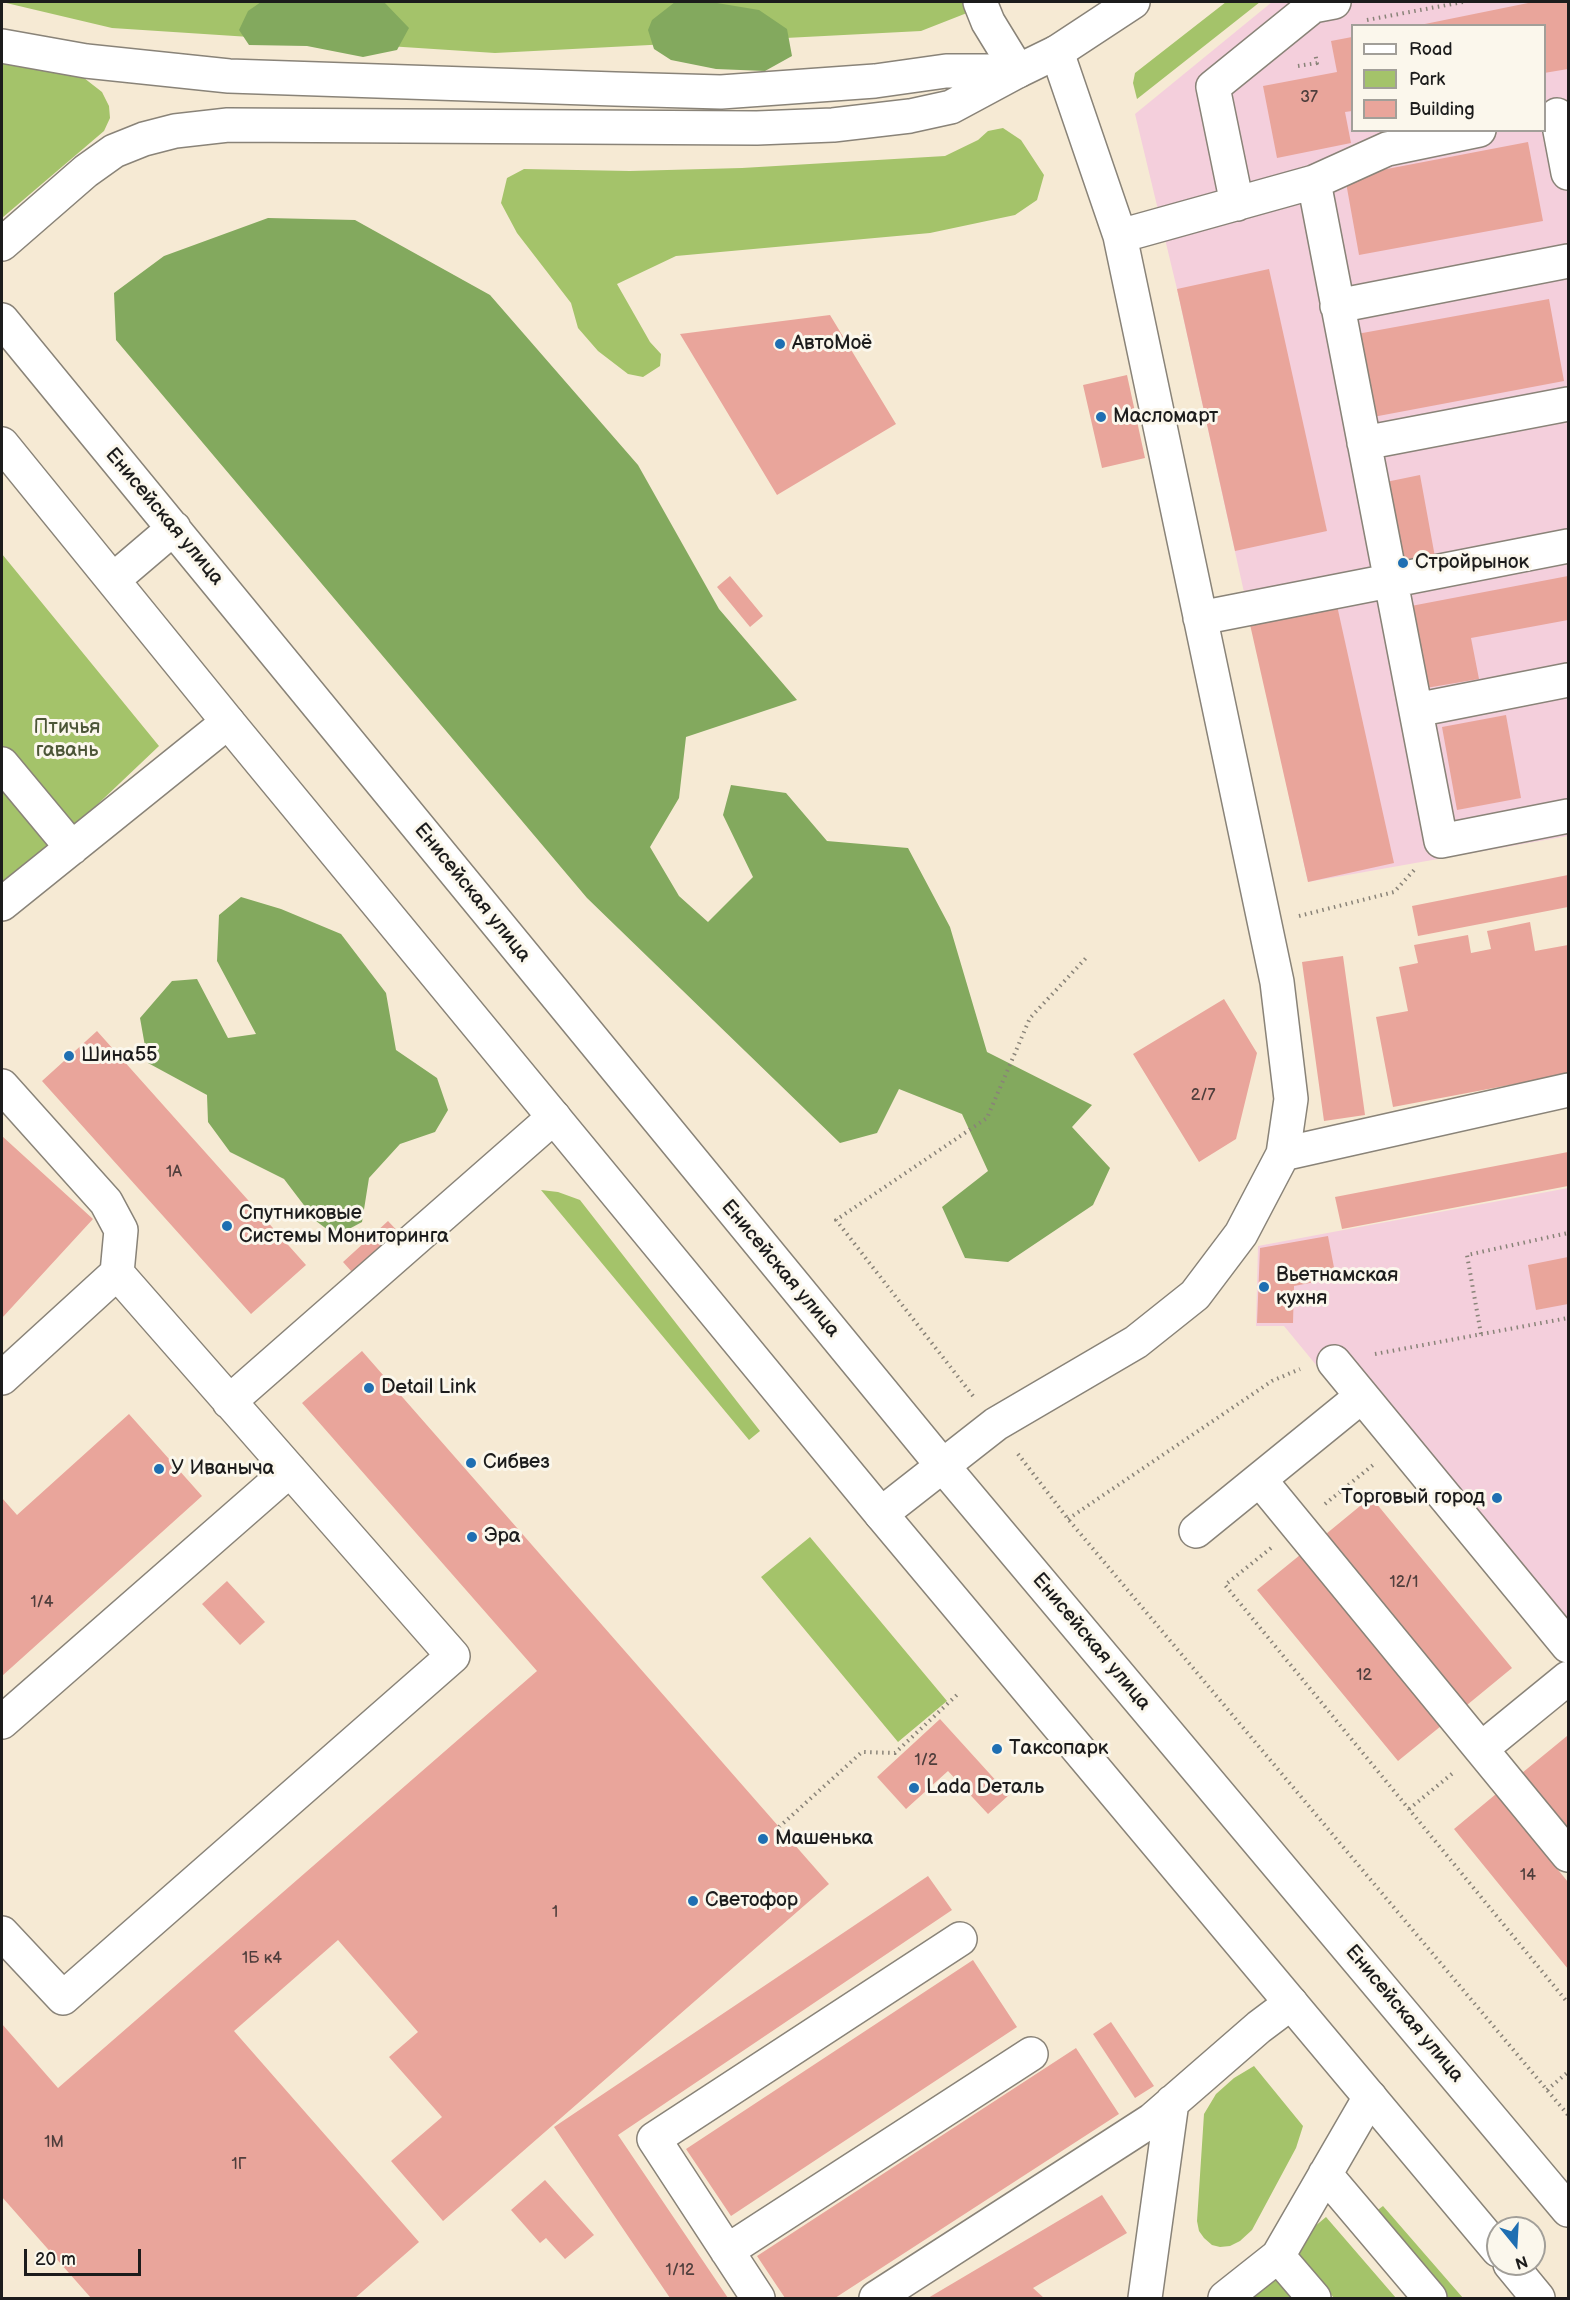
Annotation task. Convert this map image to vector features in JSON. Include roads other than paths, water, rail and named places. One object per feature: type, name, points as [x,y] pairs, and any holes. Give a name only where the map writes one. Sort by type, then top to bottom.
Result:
[{"type":"main road","points":[[980,2],[988,22],[1017,71]]},
{"type":"main road","points":[[2,244],[86,171],[114,151],[144,139],[175,132],[228,124],[683,129],[833,125],[910,116],[951,107],[1057,52],[1133,2]]},
{"type":"main road","points":[[1237,204],[1213,87],[1313,6],[1346,12]]},
{"type":"main road","points":[[2,46],[86,61],[229,76],[721,92],[875,81],[946,71],[1017,71]]},
{"type":"main road","points":[[881,1514],[996,1424],[1136,1342],[1195,1295],[1241,1234],[1283,1155],[1291,1099],[1277,982],[1120,236],[1057,52]]},
{"type":"main road","points":[[1557,115],[1569,173]]},
{"type":"main road","points":[[1120,236],[1314,182],[1387,149],[1469,132]]},
{"type":"main road","points":[[1314,182],[1441,841],[1569,816]]},
{"type":"main road","points":[[1337,306],[1569,261]]},
{"type":"main road","name":"Енисейская улица","points":[[2,320],[942,1465],[1569,2210]]},
{"type":"main road","points":[[1364,443],[1569,404]]},
{"type":"main road","points":[[2,444],[228,722],[881,1514],[1486,2236]]},
{"type":"main road","points":[[113,580],[174,528]]},
{"type":"main road","points":[[1200,618],[1569,546]]},
{"type":"main road","points":[[1416,710],[1569,680]]},
{"type":"main road","points":[[2,904],[228,722]]},
{"type":"main road","points":[[2,764],[72,848]]},
{"type":"main road","points":[[2,1086],[106,1202],[121,1230],[117,1273],[2,1378]]},
{"type":"main road","points":[[1283,1155],[1569,1090]]},
{"type":"main road","points":[[229,1402],[554,1117]]},
{"type":"main road","points":[[2,1933],[63,1998],[453,1656],[117,1273]]},
{"type":"main road","points":[[1334,1362],[1569,1646]]},
{"type":"main road","points":[[1196,1531],[1362,1396]]},
{"type":"main road","points":[[2,1722],[290,1470]]},
{"type":"main road","points":[[1260,1480],[1569,1855]]},
{"type":"main road","points":[[1481,1749],[1569,1678]]},
{"type":"main road","points":[[758,2298],[654,2139],[960,1939]]},
{"type":"main road","points":[[876,2298],[1152,2120],[1292,2003]]},
{"type":"main road","points":[[727,2251],[1031,2054]]},
{"type":"main road","points":[[1226,2298],[1278,2256],[1370,2097]]},
{"type":"main road","points":[[1145,2298],[1172,2102]]},
{"type":"main road","points":[[1325,2174],[1430,2298]]},
{"type":"main road","points":[[1278,2256],[1314,2298]]},
{"type":"main road","points":[[1520,2276],[1538,2298]]},
{"type":"place","name":"АвтоМоё","points":[[780,344]]},
{"type":"place","name":"Масломарт","points":[[1101,417]]},
{"type":"place","name":"Стройрынок","points":[[1403,563]]},
{"type":"place","name":"Шина55","points":[[69,1056]]},
{"type":"place","name":"Спутниковые Системы Мониторинга","points":[[227,1226]]},
{"type":"place","name":"Вьетнамская кухня","points":[[1264,1287]]},
{"type":"place","name":"Detail Link","points":[[369,1388]]},
{"type":"place","name":"Сибвез","points":[[471,1463]]},
{"type":"place","name":"У Иваныча","points":[[159,1469]]},
{"type":"place","name":"Торговый город","points":[[1497,1498]]},
{"type":"place","name":"Эра","points":[[472,1537]]},
{"type":"place","name":"Таксопарк","points":[[997,1749]]},
{"type":"place","name":"Lada Dеталь","points":[[914,1788]]},
{"type":"place","name":"Машенька","points":[[763,1839]]},
{"type":"place","name":"Светофор","points":[[693,1901]]},
{"type":"park label","name":"Птичья гавань","points":[[67,740]]}]
